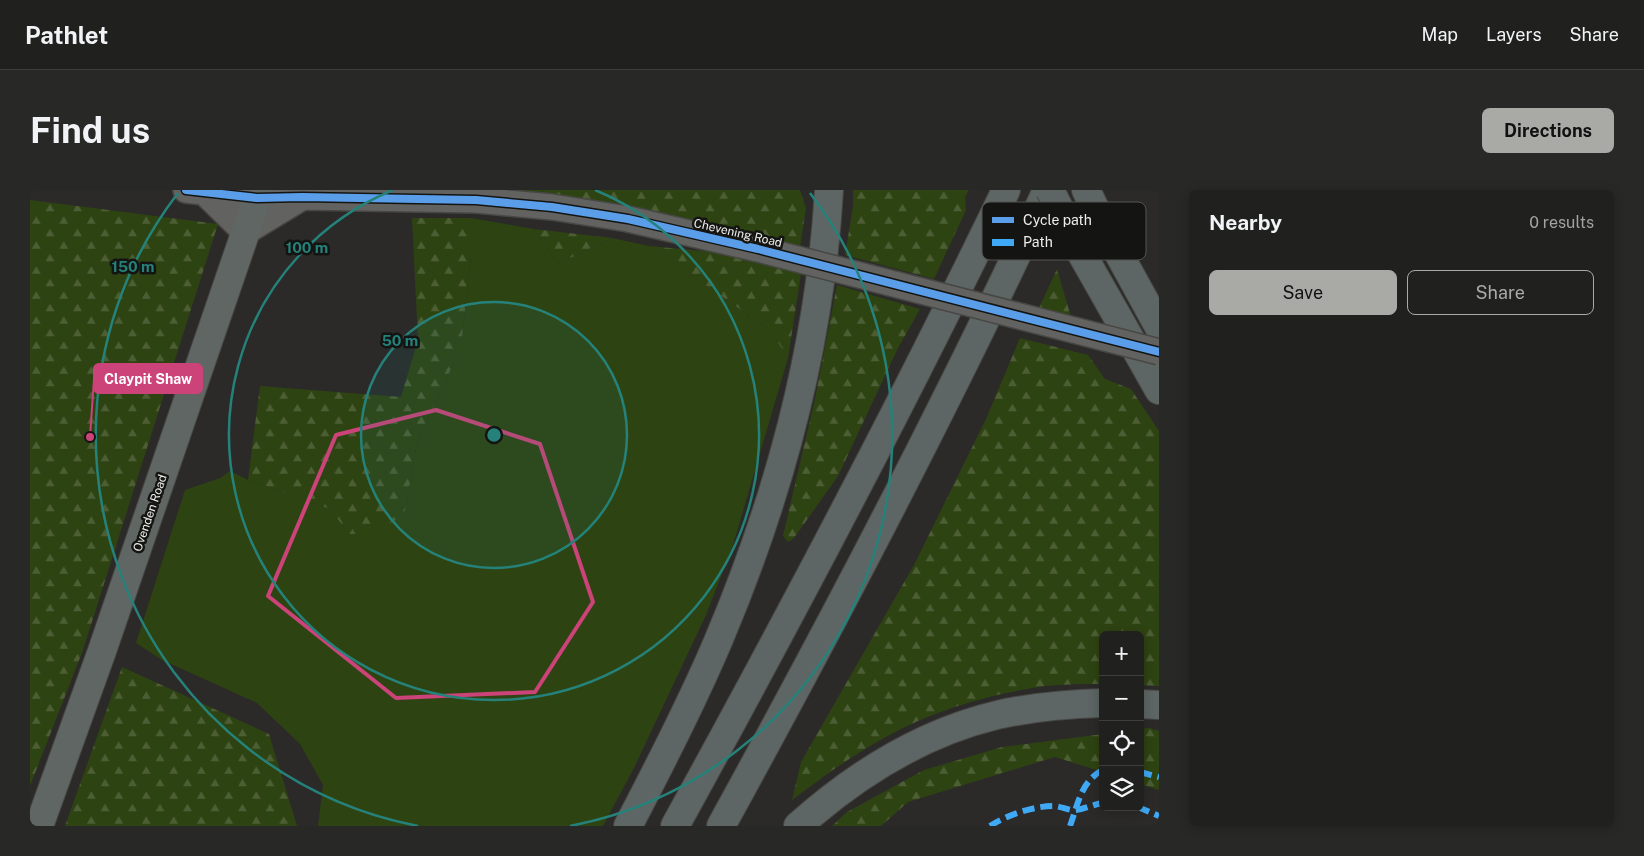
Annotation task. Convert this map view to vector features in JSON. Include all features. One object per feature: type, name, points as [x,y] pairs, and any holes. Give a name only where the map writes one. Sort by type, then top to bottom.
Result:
[{"type":"highway","points":[[628,826],[689,705],[719,640],[766,512],[803,378],[823,258],[829,190]]},
{"type":"highway","points":[[1000,202],[1006,190]]},
{"type":"highway","points":[[1041,202],[1047,190]]},
{"type":"highway","points":[[1050,190],[1056,202]]},
{"type":"highway","points":[[1049,202],[1056,190]]},
{"type":"highway","points":[[1086,190],[1092,202]]},
{"type":"highway","points":[[676,826],[835,530],[982,238]]},
{"type":"highway","points":[[721,826],[882,525],[1014,260]]},
{"type":"highway","points":[[1007,276],[1016,260]]},
{"type":"highway","points":[[1085,260],[1159,390]]},
{"type":"highway","points":[[1122,260],[1159,327]]},
{"type":"highway","points":[[798,826],[837,793],[862,776],[904,751],[939,734],[995,716],[1021,710],[1048,706],[1099,703]]},
{"type":"highway","points":[[1144,704],[1159,705]]},
{"type":"main road","name":"Ovenden Road","points":[[38,826],[102,651],[258,194]]},
{"type":"street","name":"Chevening Road","points":[[199,191],[476,200],[552,207],[628,219],[758,249],[1159,352]]},
{"type":"street","name":"Chevening Road","points":[[199,191],[245,232]]},
{"type":"street","points":[[245,232],[300,193]]},
{"type":"highlighted area","points":[[436,410],[540,444],[593,602],[535,692],[396,698],[268,596],[336,435]]},
{"type":"green space","points":[[431,190],[800,190],[806,208],[800,247],[739,229],[613,203]]},
{"type":"green space","points":[[853,190],[969,190],[965,197],[966,210],[934,279],[845,255],[853,206]]},
{"type":"green space","points":[[30,200],[218,224],[83,650],[30,786]]},
{"type":"green space","points":[[412,218],[471,218],[471,255],[461,347],[417,443],[404,516],[368,534],[349,534],[330,509],[248,480],[260,386],[401,397],[418,340]]},
{"type":"green space","points":[[471,218],[534,229],[558,264],[612,238],[649,246],[770,330],[788,358],[733,545],[706,615],[634,768],[603,826],[318,826],[323,785],[300,744],[257,703],[162,660],[136,643],[185,490],[220,478],[230,471],[248,480],[330,509],[349,534],[404,516],[417,443],[461,347],[471,255]]},
{"type":"green space","points":[[534,229],[612,238],[558,264]]},
{"type":"green space","points":[[649,246],[714,252],[801,274],[788,358],[770,330]]},
{"type":"green space","points":[[1057,269],[1071,317],[1039,308]]},
{"type":"green space","points":[[837,285],[920,309],[898,348],[838,476],[794,538],[788,542],[783,536],[815,399]]},
{"type":"green space","points":[[1020,338],[1088,355],[1105,379],[1131,389],[1159,431],[1159,686],[1144,685],[1144,631],[1099,631],[1099,684],[1036,687],[988,697],[949,709],[894,732],[834,770],[792,800],[801,762],[914,565],[986,419]]},
{"type":"green space","points":[[122,667],[269,734],[297,826],[65,826]]},
{"type":"green space","points":[[1144,729],[1159,731],[1159,790],[1144,785]]},
{"type":"green space","points":[[1099,735],[1099,771],[1055,757],[908,802],[881,826],[832,826],[847,812],[924,770],[1002,747]]},
{"type":"marked path","points":[[1070,826],[1081,794],[1090,780],[1099,773]]},
{"type":"marked path","points":[[1144,773],[1159,777]]},
{"type":"marked path","points":[[990,826],[1029,809],[1053,806],[1076,810],[1099,804]]},
{"type":"marked path","points":[[1144,810],[1159,816]]},
{"type":"cycle path","points":[[186,190],[257,198],[476,200],[552,207],[628,219],[758,249],[1159,352]]},
{"type":"place","name":"Claypit Shaw","points":[[90,437]]}]
